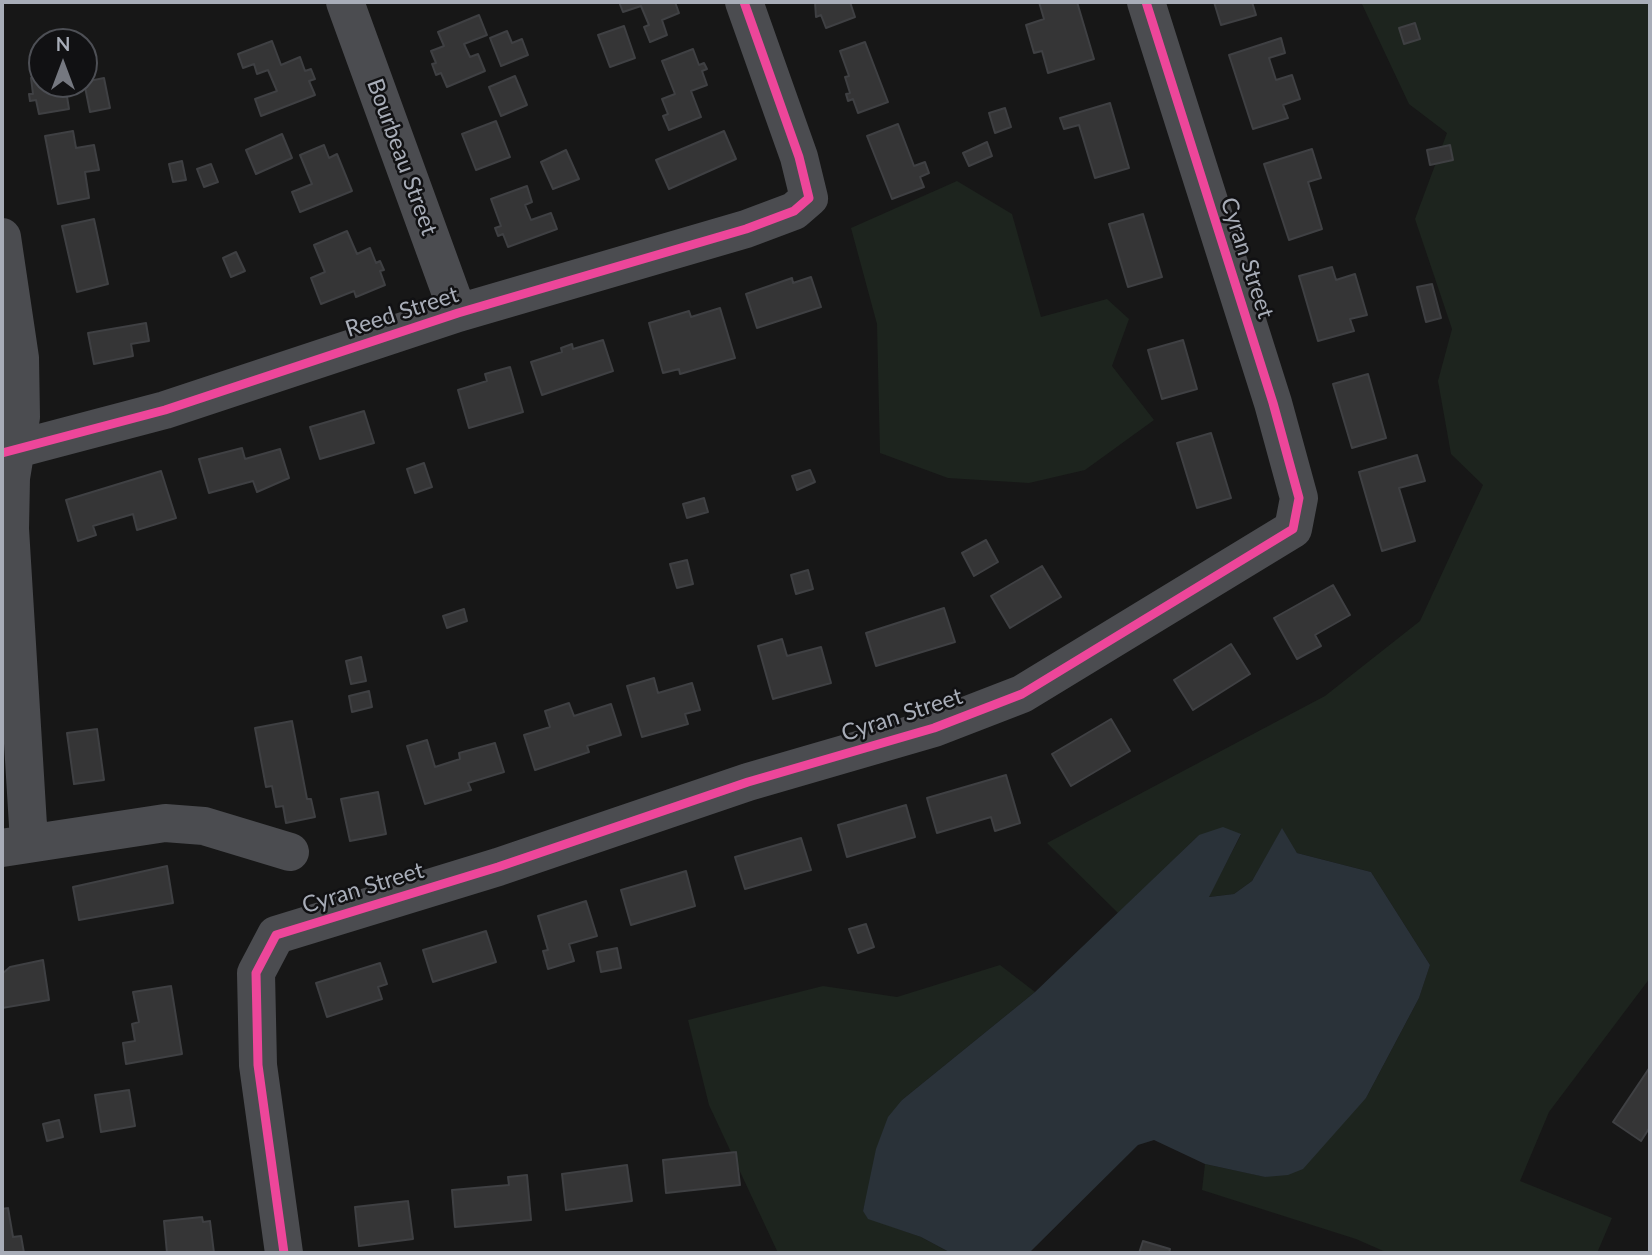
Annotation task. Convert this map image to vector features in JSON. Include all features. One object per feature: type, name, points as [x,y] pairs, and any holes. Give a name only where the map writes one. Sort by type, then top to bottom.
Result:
[{"type":"street","name":"Bourbeau Street","points":[[345,2],[458,313]]},
{"type":"street","name":"Reed Street","points":[[9,451],[165,410],[458,313],[746,229],[794,211],[810,198],[799,157],[744,2]]},
{"type":"street","name":"Cyran Street","points":[[284,1253],[258,1065],[256,974],[276,935],[498,867],[748,782],[934,727],[1022,694],[1293,528],[1299,498],[1273,403],[1146,2]]},
{"type":"street","points":[[2,237],[20,358],[21,417],[9,451],[15,845],[165,823],[220,830],[290,852]]},
{"type":"shaded area","points":[[1361,2],[1650,2],[1650,978],[1549,1112],[1520,1181],[1612,1218],[1597,1253],[1388,1253],[1356,1239],[1202,1190],[1205,1164],[1266,1177],[1366,1098],[1419,998],[1430,965],[1371,872],[1297,853],[1282,829],[1252,881],[1234,894],[1208,897],[1241,835],[1199,835],[1118,913],[1047,843],[1325,696],[1420,621],[1483,485],[1451,454],[1438,381],[1452,329],[1415,219],[1447,133],[1409,104]]},
{"type":"shaded area","points":[[957,181],[1012,214],[1041,317],[1107,299],[1129,319],[1112,366],[1154,420],[1085,470],[1029,483],[948,478],[880,453],[877,324],[851,228]]},
{"type":"shaded area","points":[[1223,827],[1241,834],[1209,897],[1234,894],[1252,881],[1282,828],[1297,853],[1371,872],[1430,965],[1419,998],[1366,1098],[1303,1169],[1288,1175],[1265,1177],[1205,1164],[1154,1140],[1138,1145],[1029,1253],[951,1253],[921,1237],[868,1219],[863,1211],[876,1149],[888,1117],[902,1100],[1035,992],[1199,835]]},
{"type":"shaded area","points":[[1000,965],[1035,992],[902,1100],[863,1210],[868,1218],[921,1237],[951,1253],[778,1253],[709,1105],[688,1020],[823,986],[897,997]]},
{"type":"building","points":[[619,2],[675,2],[679,13],[662,20],[667,35],[650,42],[644,27],[649,25],[641,6],[623,12]]},
{"type":"building","points":[[815,2],[850,2],[855,17],[826,28],[821,15],[816,17]]},
{"type":"building","points":[[1039,2],[1077,2],[1094,59],[1048,73],[1042,51],[1034,53],[1026,25],[1044,19]]},
{"type":"building","points":[[1214,2],[1252,2],[1256,15],[1221,25]]},
{"type":"building","points":[[479,15],[487,35],[464,44],[470,57],[478,54],[485,71],[447,87],[441,73],[436,75],[432,64],[436,63],[431,51],[444,46],[438,32]]},
{"type":"building","points":[[1415,23],[1420,39],[1404,44],[1399,28]]},
{"type":"building","points":[[624,26],[635,58],[610,67],[598,35]]},
{"type":"building","points":[[507,31],[512,43],[522,39],[528,55],[501,66],[490,38]]},
{"type":"building","points":[[1281,38],[1285,53],[1269,58],[1276,80],[1292,75],[1300,99],[1283,105],[1288,118],[1253,129],[1229,55]]},
{"type":"building","points":[[272,41],[281,65],[300,57],[305,71],[311,69],[315,79],[309,81],[315,95],[261,116],[255,99],[277,91],[268,70],[257,74],[254,64],[243,68],[238,54]]},
{"type":"building","points":[[865,42],[888,102],[858,113],[853,99],[848,101],[846,94],[850,93],[845,77],[849,76],[840,51]]},
{"type":"building","points":[[693,49],[699,65],[704,63],[707,69],[702,71],[707,85],[691,91],[701,117],[669,130],[663,116],[668,114],[662,99],[675,94],[662,61]]},
{"type":"building","points":[[515,76],[527,105],[501,116],[489,87]]},
{"type":"building","points":[[104,78],[110,108],[90,112],[87,98],[98,98],[98,79]]},
{"type":"building","points":[[30,98],[67,98],[69,109],[39,114],[36,100],[30,101]]},
{"type":"building","points":[[1110,103],[1129,168],[1095,178],[1079,125],[1064,129],[1060,118]]},
{"type":"building","points":[[1005,108],[1011,127],[995,133],[989,113]]},
{"type":"building","points":[[496,121],[510,157],[476,170],[462,134]]},
{"type":"building","points":[[898,124],[914,166],[925,162],[929,173],[920,177],[924,187],[892,199],[867,136]]},
{"type":"building","points":[[73,131],[76,148],[94,145],[99,170],[85,172],[89,198],[58,204],[45,136]]},
{"type":"building","points":[[724,131],[736,159],[669,189],[656,160]]},
{"type":"building","points":[[282,134],[292,158],[256,174],[246,150]]},
{"type":"building","points":[[987,142],[992,156],[969,166],[963,153]]},
{"type":"building","points":[[324,145],[329,158],[337,154],[352,191],[300,212],[292,192],[312,184],[300,155]]},
{"type":"building","points":[[1450,145],[1453,160],[1430,165],[1427,150]]},
{"type":"building","points":[[1312,149],[1321,178],[1308,182],[1322,229],[1289,240],[1264,164]]},
{"type":"building","points":[[566,150],[579,179],[553,189],[541,162]]},
{"type":"building","points":[[182,161],[186,180],[173,182],[169,164]]},
{"type":"building","points":[[211,164],[218,182],[204,187],[197,169]]},
{"type":"building","points":[[527,186],[532,202],[525,205],[531,220],[551,213],[557,229],[508,247],[503,234],[498,236],[495,228],[501,226],[491,199]]},
{"type":"building","points":[[1143,214],[1162,277],[1128,287],[1109,224]]},
{"type":"building","points":[[94,219],[108,284],[77,292],[62,226]]},
{"type":"building","points":[[347,231],[357,254],[370,248],[376,263],[380,261],[385,285],[356,297],[354,291],[321,304],[311,278],[325,272],[314,245]]},
{"type":"building","points":[[236,252],[245,271],[231,277],[223,258]]},
{"type":"building","points":[[1332,267],[1336,280],[1355,274],[1367,315],[1350,319],[1354,331],[1318,341],[1299,276]]},
{"type":"building","points":[[811,277],[821,307],[757,328],[746,294],[792,278],[793,283]]},
{"type":"building","points":[[1432,284],[1441,318],[1426,322],[1417,287]]},
{"type":"building","points":[[720,308],[735,358],[680,374],[679,369],[663,373],[649,323],[689,311],[691,317]]},
{"type":"building","points":[[146,323],[149,341],[131,344],[133,356],[94,364],[88,333]]},
{"type":"building","points":[[603,340],[613,371],[542,395],[531,362],[562,352],[561,348],[572,344],[573,349]]},
{"type":"building","points":[[1183,340],[1197,389],[1162,399],[1148,350]]},
{"type":"building","points":[[510,367],[523,412],[469,428],[458,390],[487,381],[485,374]]},
{"type":"building","points":[[1368,374],[1386,438],[1352,448],[1333,384]]},
{"type":"building","points":[[364,411],[374,443],[320,459],[310,427]]},
{"type":"building","points":[[1211,433],[1231,498],[1197,508],[1177,443]]},
{"type":"building","points":[[242,448],[245,459],[280,449],[289,478],[257,492],[253,481],[209,493],[199,459]]},
{"type":"building","points":[[1417,455],[1425,481],[1399,488],[1415,541],[1382,551],[1359,472]]},
{"type":"building","points":[[424,463],[432,487],[415,493],[407,469]]},
{"type":"building","points":[[810,470],[815,482],[797,490],[792,476]]},
{"type":"building","points":[[161,471],[176,518],[137,530],[133,514],[93,526],[96,535],[78,541],[66,500]]},
{"type":"building","points":[[704,498],[708,512],[687,518],[683,504]]},
{"type":"building","points":[[986,540],[998,562],[974,576],[962,553]]},
{"type":"building","points":[[687,560],[693,584],[677,588],[670,564]]},
{"type":"building","points":[[1042,566],[1061,597],[1010,628],[991,596]]},
{"type":"building","points":[[808,570],[813,589],[796,594],[791,575]]},
{"type":"building","points":[[1333,585],[1350,615],[1315,635],[1321,646],[1297,659],[1274,618]]},
{"type":"building","points":[[944,608],[955,642],[876,666],[866,633]]},
{"type":"building","points":[[464,609],[467,621],[447,628],[443,616]]},
{"type":"building","points":[[782,639],[787,656],[821,647],[831,683],[773,699],[758,646]]},
{"type":"building","points":[[1231,644],[1250,674],[1193,710],[1174,680]]},
{"type":"building","points":[[361,657],[366,681],[351,684],[346,661]]},
{"type":"building","points":[[654,678],[658,693],[692,683],[700,710],[685,714],[688,724],[642,737],[627,686]]},
{"type":"building","points":[[369,691],[372,707],[352,712],[349,696]]},
{"type":"building","points":[[569,703],[574,716],[611,704],[621,735],[587,746],[589,752],[535,770],[524,735],[550,727],[545,711]]},
{"type":"building","points":[[1111,719],[1130,751],[1071,786],[1052,754]]},
{"type":"building","points":[[292,721],[307,799],[311,799],[315,817],[286,823],[283,806],[276,807],[272,786],[266,787],[255,728]]},
{"type":"building","points":[[97,729],[104,780],[74,784],[67,733]]},
{"type":"building","points":[[427,740],[435,767],[460,759],[459,753],[495,743],[504,772],[468,783],[471,790],[425,804],[407,746]]},
{"type":"building","points":[[1006,775],[1020,823],[995,831],[991,817],[937,833],[927,798]]},
{"type":"building","points":[[378,792],[386,834],[350,841],[341,799]]},
{"type":"building","points":[[906,805],[915,837],[847,857],[838,825]]},
{"type":"building","points":[[801,838],[811,870],[745,889],[735,857]]},
{"type":"building","points":[[167,866],[173,903],[79,920],[73,887]]},
{"type":"building","points":[[686,871],[695,906],[631,925],[621,890]]},
{"type":"building","points":[[586,901],[597,936],[569,944],[574,961],[548,969],[543,951],[548,950],[538,916]]},
{"type":"building","points":[[866,924],[874,947],[858,953],[849,929]]},
{"type":"building","points":[[486,931],[496,962],[433,982],[423,950]]},
{"type":"building","points":[[617,948],[621,968],[601,972],[597,952]]},
{"type":"building","points":[[43,960],[49,1000],[2,1008],[2,974],[10,967]]},
{"type":"building","points":[[380,963],[387,984],[378,987],[382,999],[327,1017],[316,983]]},
{"type":"building","points":[[171,986],[182,1054],[126,1064],[123,1043],[135,1041],[132,1024],[139,1022],[133,992]]},
{"type":"building","points":[[1650,1067],[1650,1127],[1641,1141],[1613,1122]]},
{"type":"building","points":[[129,1090],[135,1126],[101,1132],[95,1095]]},
{"type":"building","points":[[59,1120],[63,1137],[47,1141],[43,1124]]},
{"type":"building","points":[[736,1152],[740,1185],[666,1193],[663,1160]]},
{"type":"building","points":[[627,1165],[632,1201],[566,1210],[562,1174]]},
{"type":"building","points":[[527,1175],[531,1220],[455,1227],[452,1190],[509,1185],[508,1177]]},
{"type":"building","points":[[408,1201],[413,1239],[359,1246],[355,1207]]},
{"type":"building","points":[[8,1208],[13,1237],[21,1236],[24,1253],[2,1253],[2,1209]]},
{"type":"building","points":[[202,1217],[203,1222],[210,1221],[214,1253],[167,1253],[164,1221]]},
{"type":"building","points":[[1143,1241],[1170,1249],[1169,1253],[1139,1253]]},
{"type":"cycle path","points":[[2,453],[165,410],[458,313],[746,229],[794,211],[809,198],[799,157],[744,2]]},
{"type":"cycle path","points":[[284,1253],[258,1065],[256,973],[276,935],[498,867],[748,782],[934,728],[1022,694],[1293,529],[1299,498],[1273,403],[1146,2]]}]
